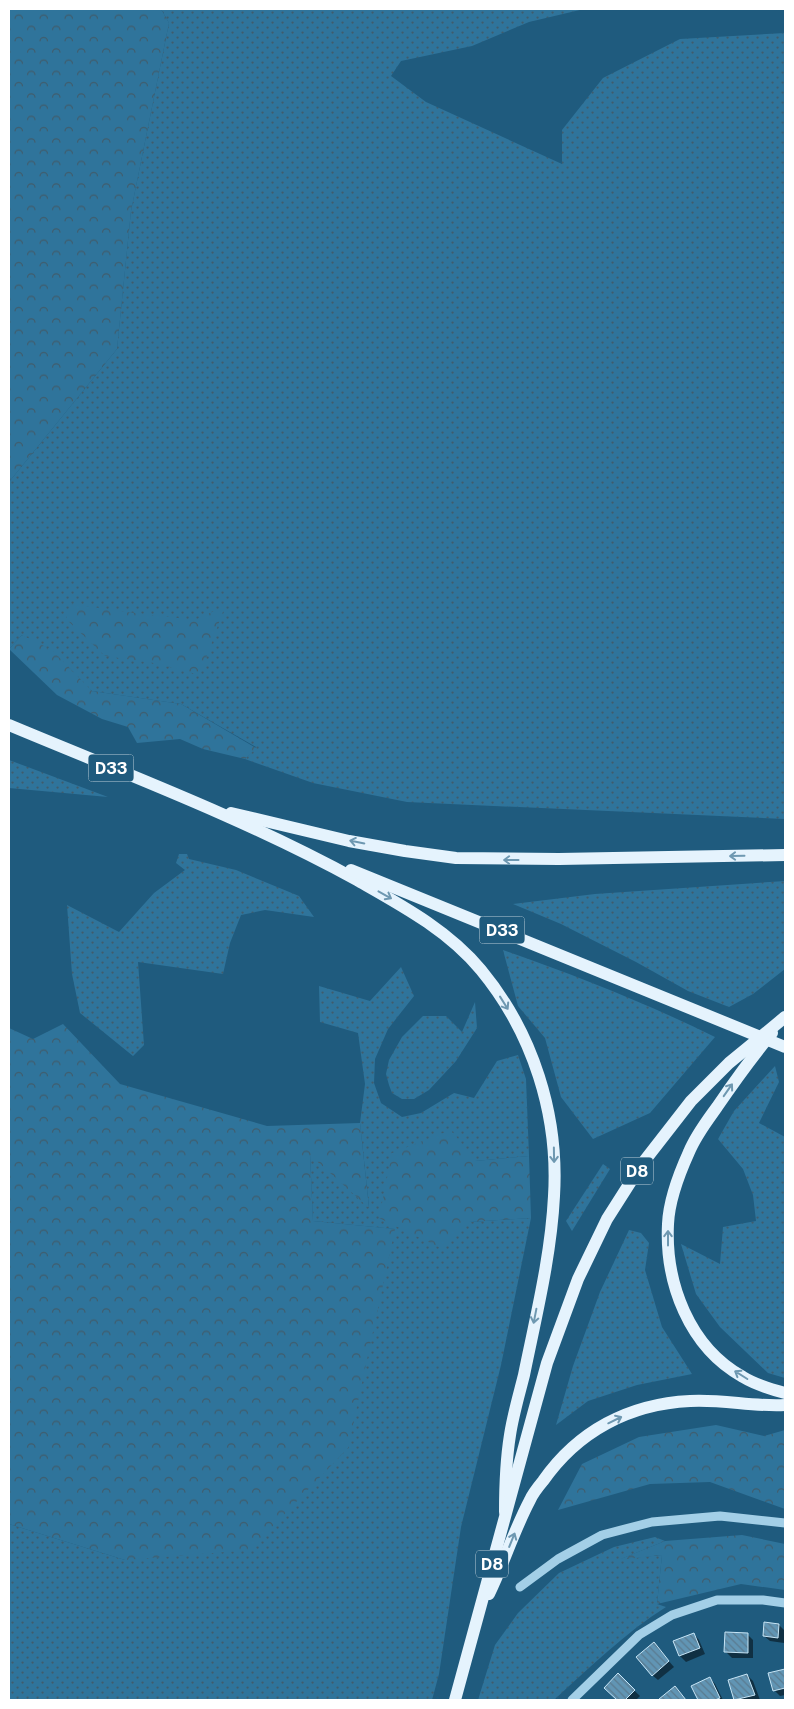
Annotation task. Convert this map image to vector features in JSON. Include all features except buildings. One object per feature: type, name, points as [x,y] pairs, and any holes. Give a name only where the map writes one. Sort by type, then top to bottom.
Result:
[{"type":"main road","name":"D33","points":[[9,726],[211,809],[312,855],[378,880],[785,1047]]},
{"type":"main road","points":[[211,809],[248,816],[349,841],[456,858],[559,859],[785,855]]},
{"type":"main road","points":[[312,855],[397,902],[428,922],[459,947],[481,970],[503,1000],[522,1034],[538,1073],[549,1109],[555,1150],[550,1241],[524,1375],[510,1431],[506,1470],[505,1512]]},
{"type":"main road","points":[[785,1017],[740,1073],[701,1130],[689,1152],[674,1188],[668,1223],[668,1253],[674,1286],[684,1313],[702,1340],[722,1362],[742,1377],[764,1387],[785,1393]]},
{"type":"main road","name":"D8","points":[[456,1700],[546,1363],[578,1279],[607,1219],[642,1164],[691,1101],[729,1062],[785,1017]]},
{"type":"main road","points":[[478,1616],[498,1576],[531,1498],[550,1471],[572,1446],[600,1427],[632,1412],[661,1404],[691,1401],[785,1405]]},
{"type":"street","points":[[520,1587],[558,1559],[602,1535],[652,1522],[720,1516],[785,1523]]},
{"type":"street","points":[[572,1700],[639,1635],[672,1615],[717,1600],[763,1600],[785,1603]]},
{"type":"green space","points":[[9,9],[161,9],[169,23],[131,211],[117,349],[9,482]]},
{"type":"green space","points":[[161,9],[584,9],[529,22],[472,46],[401,61],[391,76],[426,102],[562,164],[562,130],[603,78],[680,39],[785,33],[785,819],[407,802],[313,783],[245,759],[256,747],[181,704],[92,691],[22,635],[9,649],[9,482],[117,349],[131,211],[169,23]]},
{"type":"green space","points":[[71,604],[195,620],[225,606],[200,675],[154,663],[105,656],[66,619]]},
{"type":"green space","points":[[22,635],[52,650],[92,691],[181,704],[256,748],[245,759],[203,749],[180,739],[137,743],[128,727],[102,719],[57,695],[9,649]]},
{"type":"green space","points":[[9,760],[108,797],[9,788]]},
{"type":"green space","points":[[179,854],[187,854],[189,859],[236,870],[299,896],[314,917],[265,910],[241,915],[230,943],[223,974],[138,962],[144,1045],[133,1056],[80,1013],[72,974],[67,905],[119,932],[154,893],[185,870],[176,863]]},
{"type":"green space","points":[[785,881],[785,969],[753,994],[729,1007],[688,991],[561,924],[513,904],[595,894]]},
{"type":"green space","points":[[503,950],[610,990],[715,1037],[650,1113],[593,1139],[561,1097],[545,1038],[518,1006]]},
{"type":"green space","points":[[401,967],[414,996],[388,1029],[375,1059],[374,1083],[381,1103],[402,1117],[421,1113],[454,1093],[474,1098],[497,1061],[518,1055],[526,1079],[529,1156],[475,1161],[469,1222],[531,1218],[501,1365],[461,1527],[439,1674],[432,1700],[9,1700],[9,1524],[125,1560],[395,1229],[313,1221],[310,1154],[369,1207],[360,1123],[365,1084],[358,1033],[320,1022],[319,986],[370,1001]]},
{"type":"green space","points":[[475,1002],[477,1028],[456,1061],[429,1090],[414,1099],[402,1099],[392,1093],[386,1074],[389,1060],[402,1037],[423,1016],[446,1016],[462,1032]]},
{"type":"green space","points":[[63,1024],[120,1084],[267,1126],[360,1123],[369,1208],[310,1155],[313,1221],[395,1229],[348,1448],[250,1550],[125,1560],[9,1524],[9,1028],[33,1039]]},
{"type":"green space","points":[[775,1066],[779,1082],[759,1123],[785,1137],[785,1378],[768,1373],[720,1327],[696,1294],[681,1244],[720,1264],[723,1227],[756,1221],[753,1195],[743,1169],[718,1139],[734,1111]]},
{"type":"green space","points":[[451,1130],[475,1161],[529,1156],[531,1218],[469,1222],[443,1249],[379,1218],[392,1153]]},
{"type":"green space","points":[[603,1164],[610,1169],[572,1231],[566,1221]]},
{"type":"green space","points":[[629,1230],[641,1233],[649,1243],[645,1270],[662,1327],[692,1374],[637,1385],[588,1401],[556,1425],[573,1366],[600,1292]]},
{"type":"green space","points":[[716,1425],[764,1436],[785,1430],[785,1509],[710,1482],[650,1484],[558,1510],[582,1464],[639,1437]]},
{"type":"green space","points":[[742,1535],[785,1544],[785,1590],[741,1584],[657,1604],[662,1555],[618,1560],[665,1541]]},
{"type":"green space","points":[[655,1537],[665,1541],[621,1559],[662,1555],[657,1604],[666,1607],[622,1639],[554,1700],[478,1700],[495,1645],[518,1613],[559,1573],[614,1547]]}]
